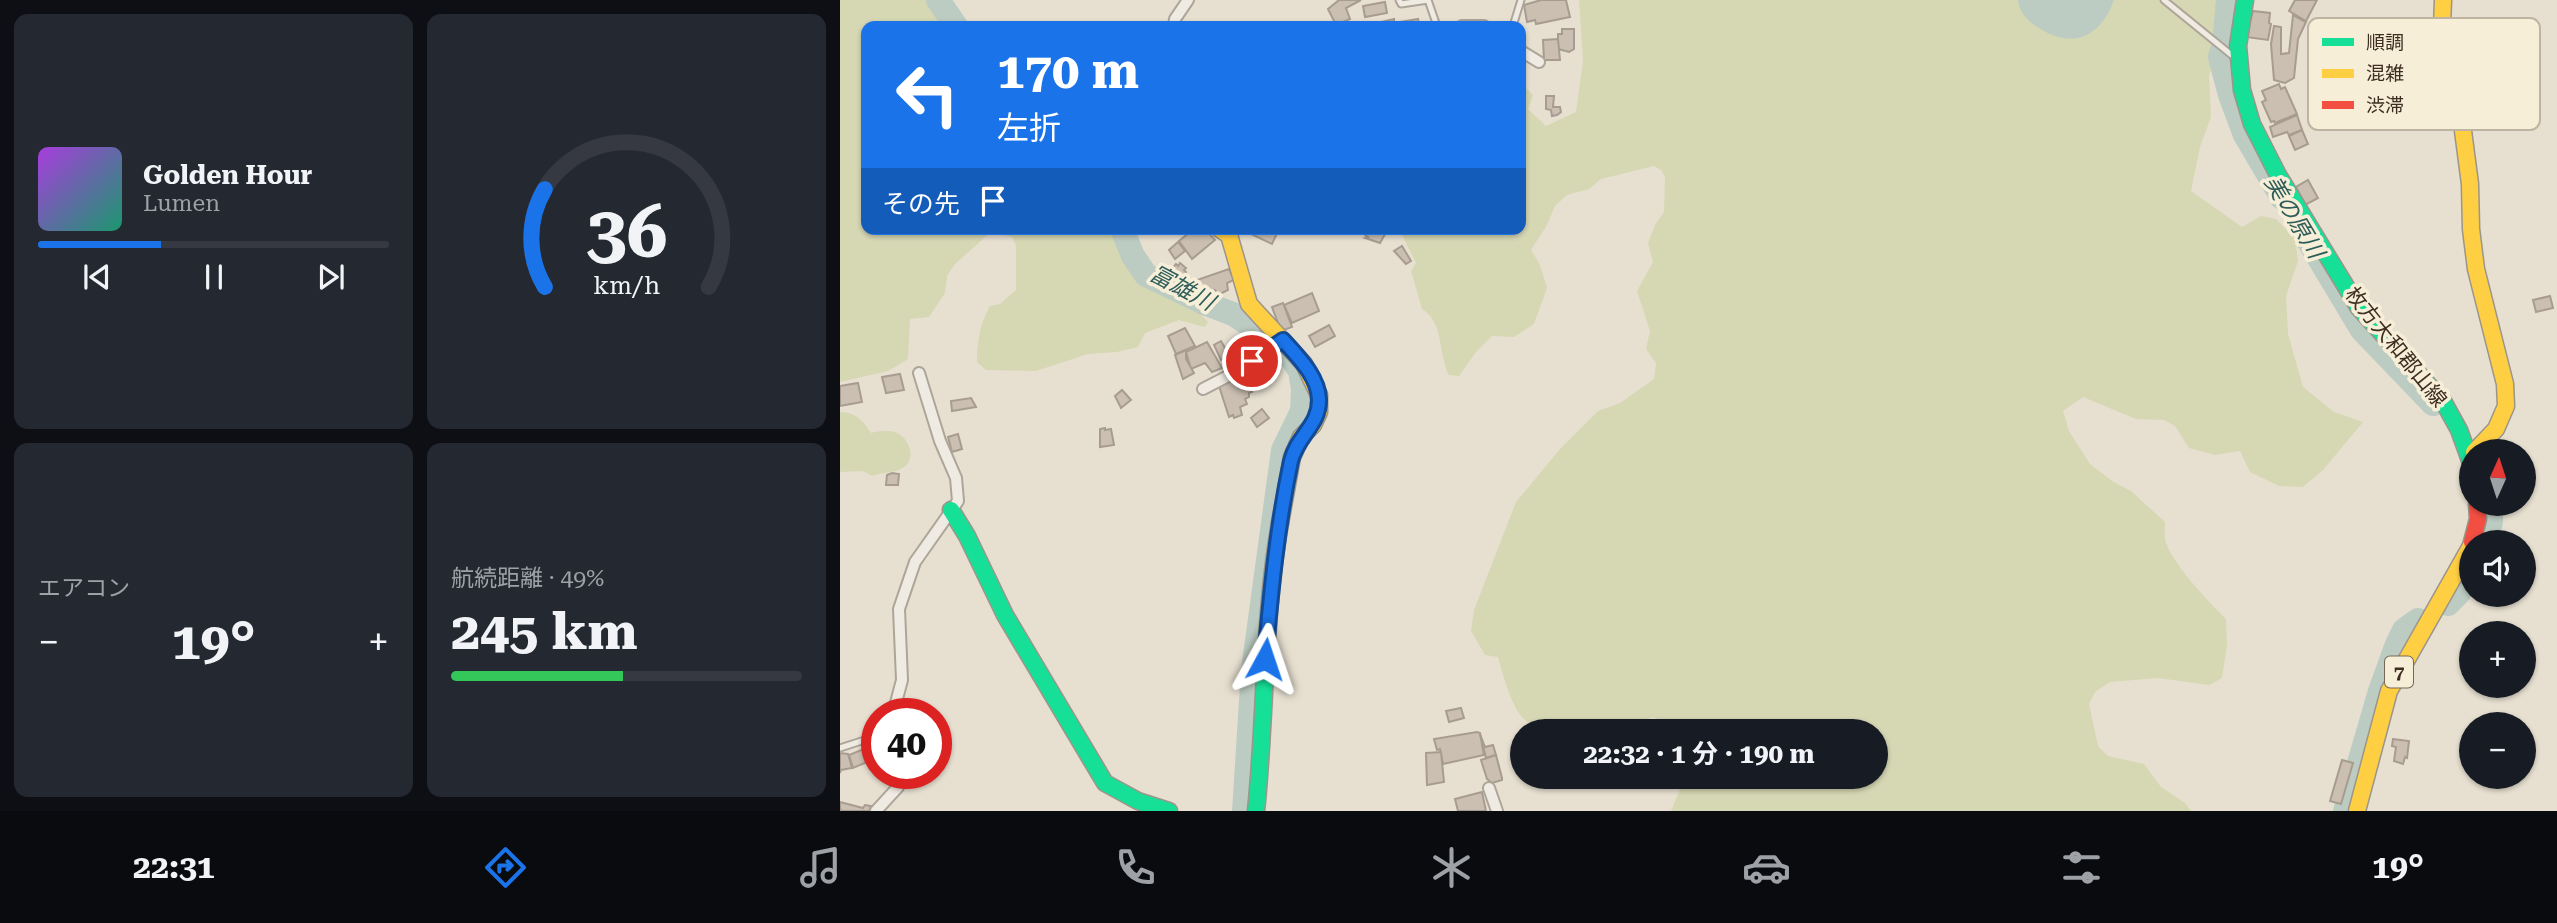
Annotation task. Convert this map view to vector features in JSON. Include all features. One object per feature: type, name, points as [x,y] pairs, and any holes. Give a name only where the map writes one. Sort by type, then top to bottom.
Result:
[{"type":"street","points":[[1175,21],[1188,0]]},
{"type":"street","name":"枚方大和郡山線","points":[[2245,0],[2238,46],[2242,90],[2252,124],[2278,176],[2360,309],[2443,401],[2463,439]]},
{"type":"street","points":[[2442,18],[2443,0]]},
{"type":"street","points":[[1526,54],[1539,62]]},
{"type":"street","points":[[2463,130],[2476,269],[2505,384],[2506,406],[2496,429],[2487,439]]},
{"type":"street","points":[[1228,235],[1249,304],[1283,340],[1313,380],[1319,395],[1319,412],[1313,425],[1301,437],[1292,457],[1273,563],[1256,811]]},
{"type":"street","points":[[1203,389],[1232,374],[1283,340]]},
{"type":"street","points":[[897,698],[901,680],[899,609],[915,562],[958,501],[956,478],[940,441],[919,373]]},
{"type":"street","points":[[951,510],[967,536],[1005,615],[1105,783],[1138,801],[1169,811]]},
{"type":"street","name":"7","points":[[2357,811],[2389,691],[2459,566]]},
{"type":"street","points":[[1489,788],[1497,811]]},
{"type":"street","points":[[876,811],[896,789]]},
{"type":"lane","points":[[1399,0],[1401,4],[1428,0],[1435,21]]},
{"type":"lane","points":[[1515,21],[1521,0]]},
{"type":"lane","points":[[2164,0],[2239,62]]},
{"type":"lane","points":[[840,748],[861,741]]},
{"type":"green space","points":[[840,0],[951,0],[959,21],[861,21],[861,235],[988,235],[955,264],[947,276],[945,293],[929,317],[910,319],[908,359],[888,371],[840,382]]},
{"type":"green space","points":[[1579,0],[2233,0],[2229,25],[2209,75],[2211,117],[2200,147],[2191,191],[2242,227],[2261,216],[2276,219],[2295,238],[2298,261],[2286,296],[2288,334],[2303,387],[2334,412],[2363,422],[2323,470],[2303,487],[2279,486],[2250,472],[2240,451],[2215,455],[2189,448],[2175,426],[2164,420],[2136,419],[2083,397],[2063,411],[2069,431],[2090,464],[2131,491],[2165,522],[2165,539],[2174,559],[2191,582],[2226,619],[2227,645],[2222,678],[2209,685],[2158,678],[2110,682],[2095,692],[2089,704],[2098,746],[2108,756],[2144,764],[2161,787],[2185,803],[2191,811],[1671,811],[1680,789],[1888,789],[1888,719],[1523,718],[1508,689],[1498,657],[1485,655],[1471,631],[1474,610],[1516,502],[1561,448],[1598,411],[1620,403],[1654,379],[1656,363],[1646,349],[1650,331],[1637,291],[1653,262],[1648,243],[1664,212],[1665,177],[1661,170],[1654,166],[1601,179],[1589,189],[1567,195],[1555,206],[1531,250],[1540,265],[1547,288],[1534,324],[1514,337],[1492,336],[1476,352],[1459,376],[1449,375],[1434,322],[1422,309],[1411,271],[1416,263],[1402,235],[1526,235],[1526,88],[1533,95],[1528,109],[1546,126],[1576,112],[1583,61]]},
{"type":"green space","points":[[1004,235],[1118,235],[1138,278],[1152,289],[1195,310],[1208,322],[1205,327],[1179,320],[1145,333],[1138,347],[1088,354],[1036,371],[986,370],[977,362],[978,340],[984,319],[990,306],[1000,304],[1016,290],[1016,246],[1012,237]]},
{"type":"green space","points":[[840,412],[859,418],[871,433],[889,431],[899,434],[910,450],[908,464],[897,470],[872,476],[863,471],[840,472]]},
{"type":"shaded area","points":[[2018,0],[2114,0],[2101,24],[2092,32],[2072,39],[2049,33],[2029,21],[2020,9]]},
{"type":"building","points":[[1339,0],[1361,0],[1346,8],[1350,19],[1345,21],[1334,21],[1328,9]]},
{"type":"building","points":[[1541,0],[1566,0],[1570,17],[1536,24],[1535,20],[1527,22],[1524,5]]},
{"type":"building","points":[[2295,0],[2317,0],[2306,21],[2289,11]]},
{"type":"building","points":[[1385,2],[1387,13],[1365,17],[1363,6]]},
{"type":"building","points":[[2253,11],[2270,13],[2268,40],[2246,37]]},
{"type":"building","points":[[2293,15],[2306,22],[2298,39],[2294,78],[2285,83],[2274,80],[2271,44],[2274,26],[2281,27],[2281,54],[2289,53]]},
{"type":"building","points":[[1562,29],[1574,29],[1574,49],[1569,52],[1558,49],[1558,34],[1562,34]]},
{"type":"building","points":[[1558,39],[1560,60],[1544,60],[1543,40]]},
{"type":"building","points":[[2279,84],[2281,89],[2285,87],[2297,114],[2275,123],[2271,122],[2262,102],[2266,100],[2262,91]]},
{"type":"building","points":[[1546,96],[1554,96],[1553,107],[1560,107],[1561,112],[1557,115],[1552,116],[1551,110],[1546,109]]},
{"type":"building","points":[[2297,115],[2302,130],[2273,137],[2270,127]]},
{"type":"building","points":[[2302,130],[2308,144],[2295,150],[2289,136]]},
{"type":"building","points":[[2308,180],[2318,198],[2305,205],[2296,187]]},
{"type":"building","points":[[1186,235],[1210,235],[1215,240],[1192,259],[1179,241]]},
{"type":"building","points":[[1253,235],[1276,235],[1272,244]]},
{"type":"building","points":[[1365,235],[1385,235],[1380,243],[1365,238],[1368,237]]},
{"type":"building","points":[[1178,242],[1185,251],[1175,259],[1169,250]]},
{"type":"building","points":[[1402,246],[1411,261],[1406,264],[1394,251]]},
{"type":"building","points":[[1180,263],[1186,268],[1186,272],[1179,282],[1168,274]]},
{"type":"building","points":[[1229,269],[1234,280],[1227,283],[1228,290],[1218,295],[1215,290],[1208,293],[1206,289],[1200,291],[1198,286],[1196,287],[1194,281]]},
{"type":"building","points":[[1312,293],[1319,311],[1292,323],[1284,305]]},
{"type":"building","points":[[2550,296],[2553,308],[2536,312],[2533,300]]},
{"type":"building","points":[[1283,303],[1292,327],[1281,331],[1272,307]]},
{"type":"building","points":[[1329,325],[1335,336],[1315,347],[1309,336]]},
{"type":"building","points":[[1185,328],[1195,346],[1176,354],[1168,336]]},
{"type":"building","points":[[1221,341],[1229,355],[1221,360],[1214,345]]},
{"type":"building","points":[[1207,342],[1222,368],[1212,372],[1205,363],[1191,369],[1186,352]]},
{"type":"building","points":[[1186,350],[1186,359],[1194,373],[1183,379],[1175,355]]},
{"type":"building","points":[[1243,373],[1252,392],[1245,399],[1247,404],[1240,407],[1242,415],[1229,417],[1219,386]]},
{"type":"building","points":[[900,374],[904,390],[886,393],[882,377]]},
{"type":"building","points":[[858,383],[862,402],[840,406],[840,386]]},
{"type":"building","points":[[1122,390],[1131,400],[1121,408],[1115,396]]},
{"type":"building","points":[[971,398],[976,407],[952,411],[951,401]]},
{"type":"building","points":[[1262,409],[1269,418],[1257,427],[1251,418]]},
{"type":"building","points":[[1100,429],[1111,429],[1114,445],[1100,447]]},
{"type":"building","points":[[958,434],[962,449],[952,452],[948,437]]},
{"type":"building","points":[[899,474],[898,485],[886,485],[887,475]]},
{"type":"building","points":[[1461,708],[1464,718],[1449,722],[1446,711]]},
{"type":"building","points":[[1480,733],[1484,755],[1443,764],[1440,749],[1437,750],[1434,739]]},
{"type":"building","points":[[1480,734],[1485,747],[1493,745],[1496,755],[1486,758]]},
{"type":"building","points":[[2393,739],[2409,741],[2407,758],[2405,757],[2403,764],[2394,761],[2396,747],[2392,746]]},
{"type":"building","points":[[861,750],[861,765],[853,768],[849,755]]},
{"type":"building","points":[[1441,752],[1444,782],[1427,785],[1426,753]]},
{"type":"building","points":[[840,753],[848,754],[852,768],[841,770],[840,773]]},
{"type":"building","points":[[1496,755],[1502,780],[1492,783],[1487,779],[1481,760]]},
{"type":"building","points":[[2342,760],[2353,763],[2341,804],[2330,801]]},
{"type":"building","points":[[1482,792],[1486,811],[1458,811],[1455,799]]},
{"type":"building","points":[[840,802],[863,808],[865,805],[871,806],[869,811],[843,811],[840,810]]},
{"type":"waterway","name":"富雄川","points":[[938,0],[953,21]]},
{"type":"waterway","name":"美の原川","points":[[2228,0],[2224,44],[2220,57],[2230,95],[2245,135],[2282,198]]},
{"type":"waterway","name":"富雄川","points":[[1124,235],[1133,256],[1146,275],[1233,314],[1265,335],[1292,359],[1300,371],[1302,411],[1283,450],[1253,670],[1244,811]]},
{"type":"waterway","name":"美の原川","points":[[2305,235],[2362,330],[2433,404]]},
{"type":"waterway","name":"美の原川","points":[[2489,530],[2491,516]]},
{"type":"waterway","name":"美の原川","points":[[2448,604],[2459,593]]},
{"type":"waterway","name":"美の原川","points":[[2345,811],[2380,691],[2397,644],[2404,630],[2418,620]]},
{"type":"traffic: fast","points":[[2245,0],[2238,46],[2242,90],[2252,124],[2278,175],[2359,308],[2443,401],[2462,439]]},
{"type":"traffic: fast","points":[[951,510],[967,536],[1005,615],[1105,783],[1138,801],[1169,811]]},
{"type":"traffic: fast","points":[[1256,811],[1270,595],[1280,523]]},
{"type":"traffic: slow","points":[[2442,18],[2443,0]]},
{"type":"traffic: slow","points":[[2463,130],[2476,269],[2505,384],[2506,406],[2496,429],[2486,439]]},
{"type":"traffic: slow","points":[[1229,235],[1249,304],[1304,364],[1319,395],[1319,412],[1313,425],[1301,437],[1292,457],[1280,523]]},
{"type":"traffic: slow","points":[[2357,811],[2389,691],[2459,567]]},
{"type":"traffic: jam","points":[[2475,530],[2478,516]]},
{"type":"route","points":[[1252,361],[1283,340],[1304,365],[1319,395],[1319,412],[1313,425],[1301,437],[1292,457],[1273,563],[1265,659]]}]
